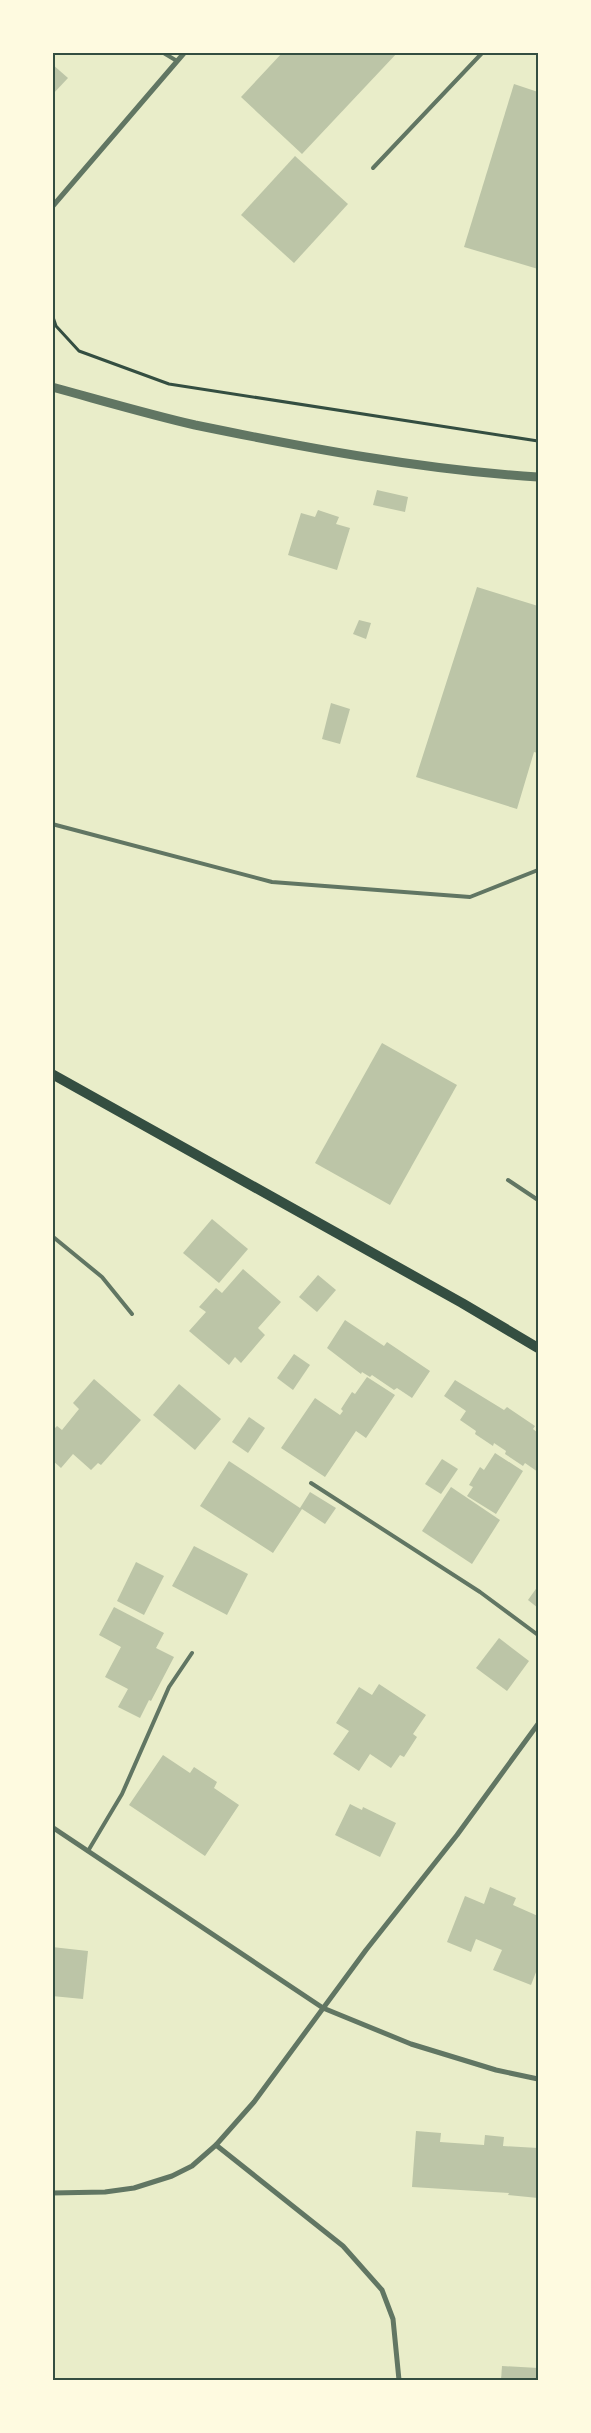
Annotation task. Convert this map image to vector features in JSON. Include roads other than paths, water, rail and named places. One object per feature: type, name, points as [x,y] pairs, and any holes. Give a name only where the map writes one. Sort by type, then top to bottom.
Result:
[{"type":"main road","points":[[52,1074],[462,1303],[538,1348]]},
{"type":"street","points":[[52,207],[185,52]]},
{"type":"street","points":[[52,387],[194,424],[401,463],[482,474],[538,478]]},
{"type":"street","points":[[52,2193],[105,2192],[134,2188],[172,2176],[192,2166],[216,2144],[254,2102],[366,1950],[457,1835],[538,1724]]},
{"type":"street","points":[[52,1827],[323,2008],[411,2044],[496,2070],[538,2080]]},
{"type":"street","points":[[216,2144],[343,2246],[382,2290],[393,2319],[399,2380]]},
{"type":"lane","points":[[162,52],[177,61]]},
{"type":"lane","points":[[373,168],[483,52]]},
{"type":"lane","points":[[52,824],[272,882],[470,897],[538,870]]},
{"type":"lane","points":[[508,1180],[538,1200]]},
{"type":"lane","points":[[52,1236],[102,1277],[132,1314]]},
{"type":"lane","points":[[311,1483],[480,1592],[538,1635]]},
{"type":"lane","points":[[88,1851],[122,1794],[169,1687],[192,1653]]}]
